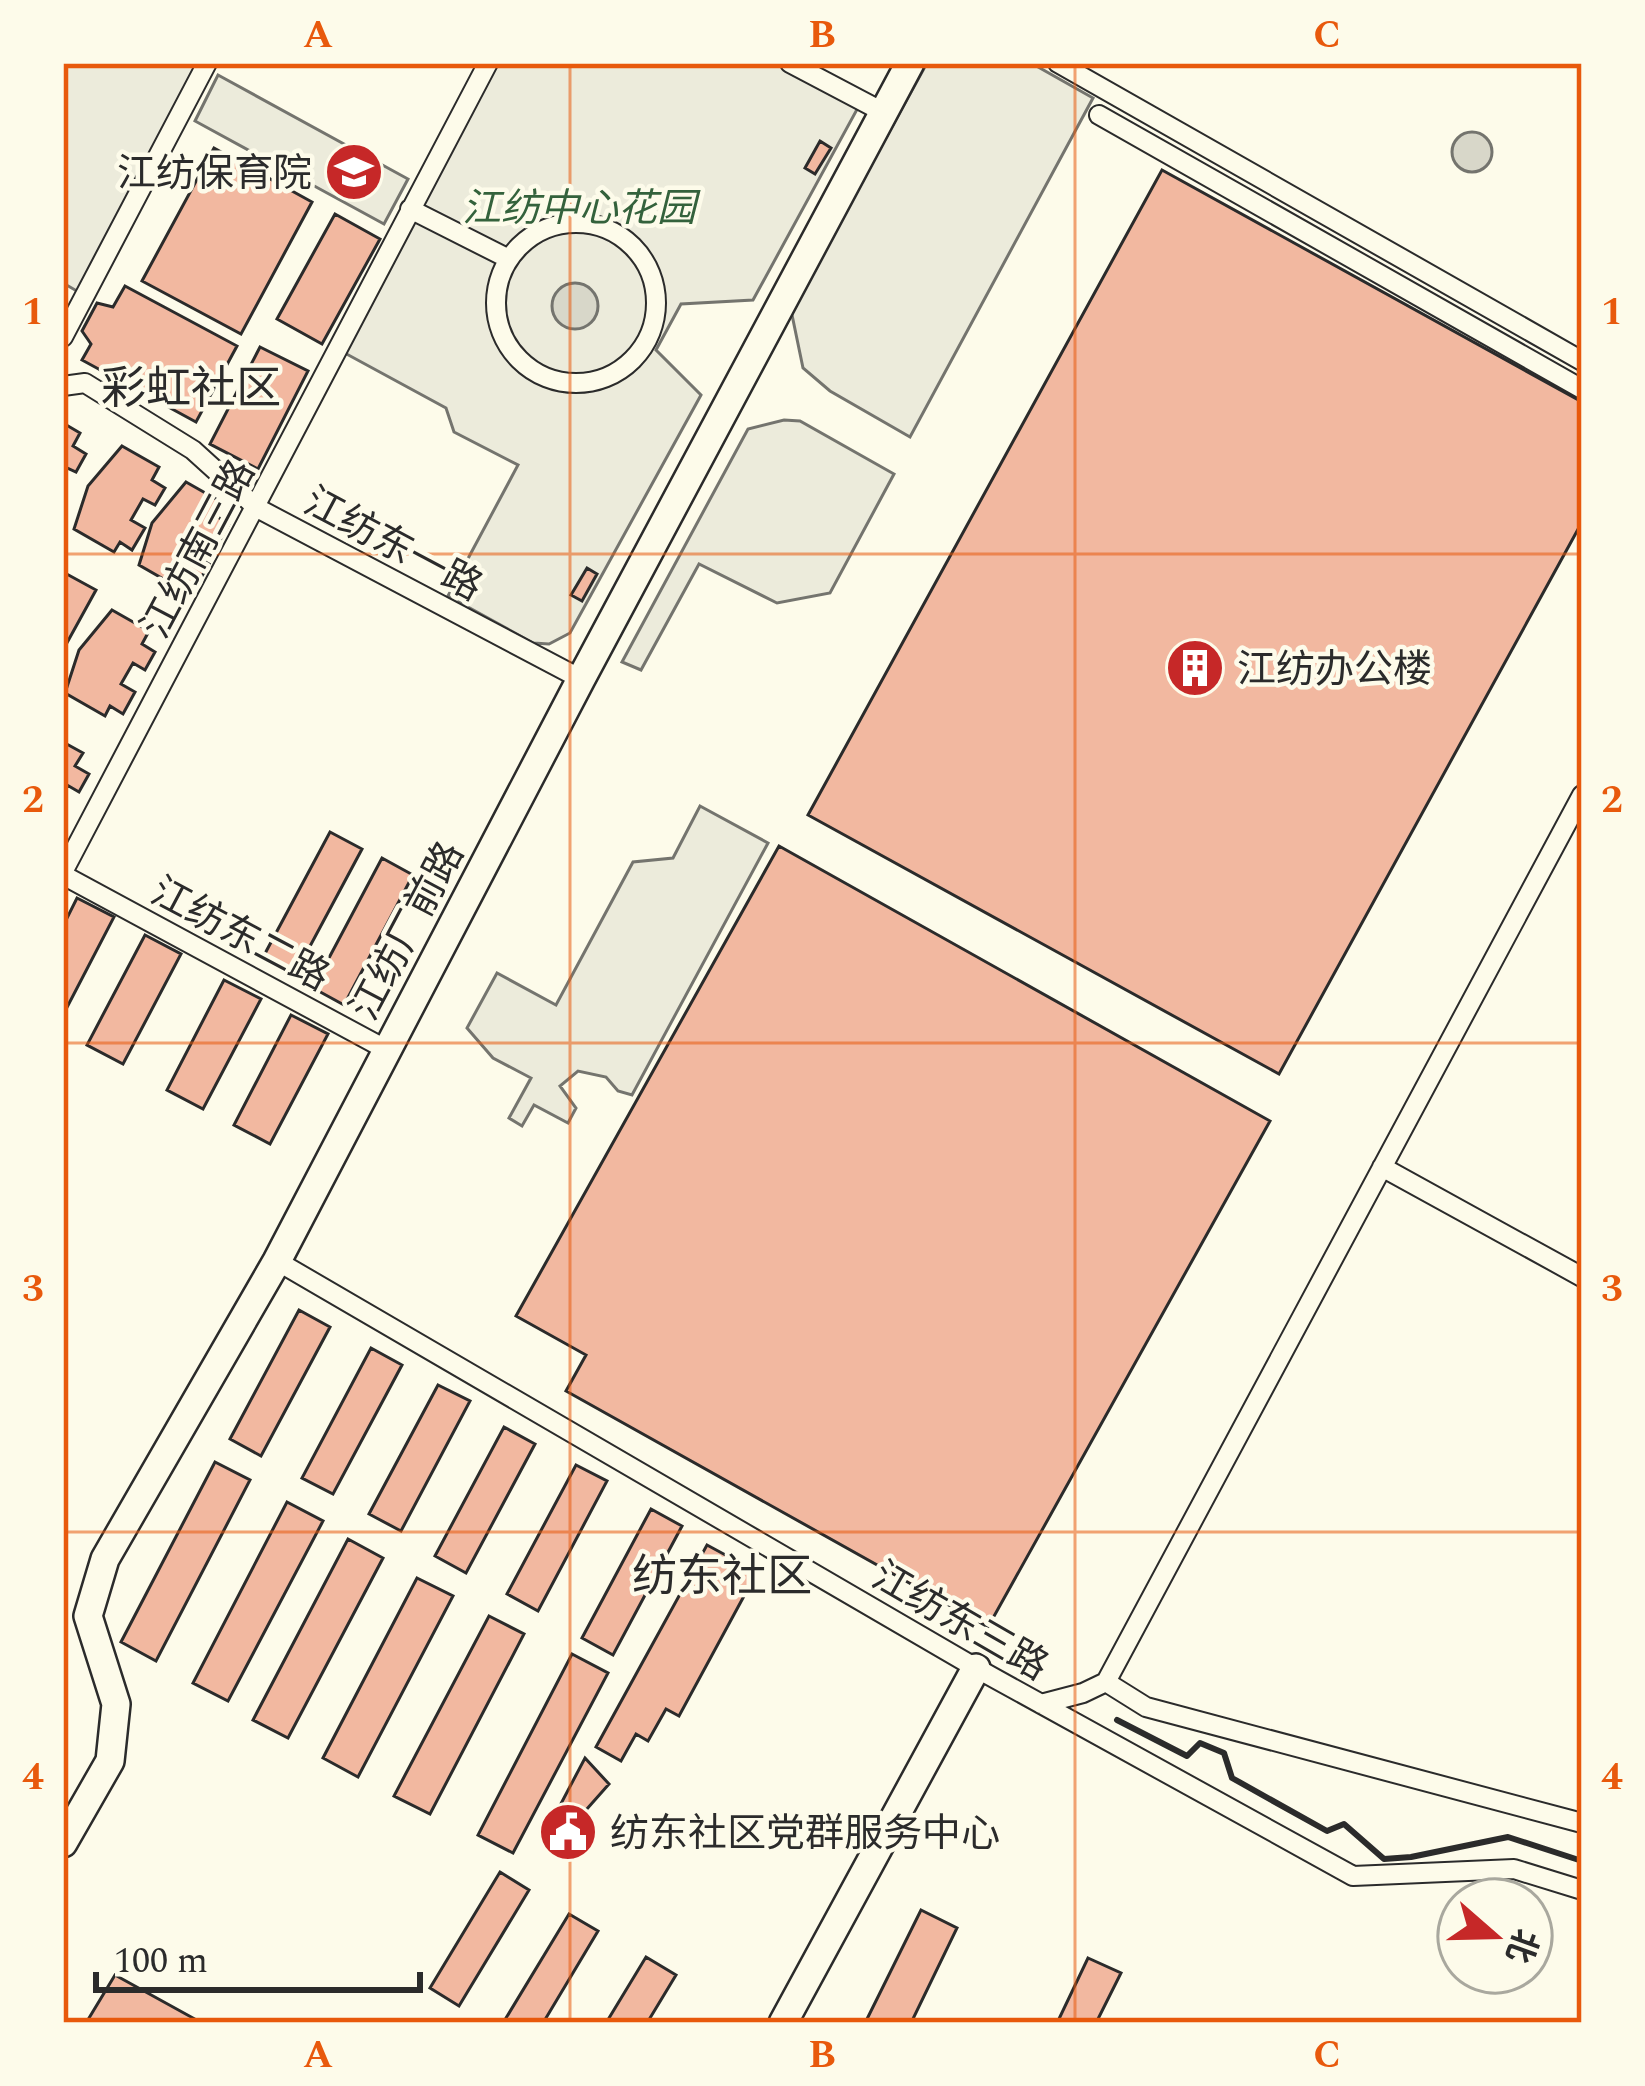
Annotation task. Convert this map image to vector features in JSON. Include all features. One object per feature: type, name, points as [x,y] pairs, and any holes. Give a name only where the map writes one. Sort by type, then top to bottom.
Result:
[{"type":"main road","name":"江纺厂前路","points":[[63,1843],[110,1761],[116,1703],[88,1616],[105,1559],[277,1261],[910,63]]},
{"type":"main road","points":[[783,2023],[982,1671]]},
{"type":"main road","points":[[799,2023],[982,1671]]},
{"type":"street","points":[[63,337],[206,63]]},
{"type":"street","name":"江纺南三路","points":[[63,873],[488,63]]},
{"type":"street","points":[[790,63],[883,112]]},
{"type":"street","points":[[1058,63],[1582,362]]},
{"type":"street","points":[[1099,115],[1582,389]]},
{"type":"street","points":[[410,209],[508,259]]},
{"type":"street","points":[[574,222],[601,226],[624,237],[642,256],[653,280],[654,319],[638,355],[617,372],[592,382],[566,382],[540,374],[518,359],[503,337],[496,311],[498,284],[508,259],[526,240],[549,227],[574,222]]},
{"type":"street","name":"江纺东一路","points":[[63,386],[86,383],[193,449],[256,508],[581,679]]},
{"type":"street","points":[[1041,1704],[1106,1682],[1582,795]]},
{"type":"street","name":"江纺东二路","points":[[63,873],[387,1050]]},
{"type":"street","points":[[1382,1167],[1582,1277]]},
{"type":"street","name":"江纺东三路","points":[[277,1261],[982,1671],[1353,1876],[1514,1869],[1582,1890]]},
{"type":"street","points":[[1106,1682],[1146,1707],[1582,1823]]},
{"type":"green space","points":[[63,63],[205,63],[82,294],[63,283]]},
{"type":"green space","name":"江纺中心花园","points":[[495,63],[781,63],[860,104],[753,300],[681,304],[656,350],[701,395],[570,633],[549,644],[533,643],[448,596],[518,465],[454,432],[446,408],[341,351]]},
{"type":"green space","points":[[927,63],[1031,63],[1093,98],[910,437],[830,391],[803,368],[791,310]]},
{"type":"green space","points":[[218,75],[408,179],[384,224],[195,121]]},
{"type":"green space","points":[[800,421],[894,474],[830,593],[777,603],[699,564],[641,670],[622,662],[748,429]]},
{"type":"green space","points":[[700,806],[768,843],[632,1095],[618,1091],[606,1077],[578,1071],[560,1086],[576,1108],[568,1123],[534,1105],[522,1126],[509,1118],[531,1078],[493,1058],[467,1028],[497,973],[556,1005],[633,862],[673,858]]},
{"type":"shaded area","points":[[1472,132],[1486,138],[1492,152],[1486,166],[1472,172],[1458,166],[1452,152],[1458,138]]},
{"type":"shaded area","points":[[575,283],[591,290],[598,306],[591,322],[575,329],[559,322],[552,306],[559,290]]},
{"type":"building","points":[[820,141],[831,148],[815,174],[805,168]]},
{"type":"building","points":[[214,148],[312,202],[241,334],[142,281]]},
{"type":"building","name":"江纺办公楼","points":[[1162,170],[1582,402],[1582,522],[1279,1074],[808,815]]},
{"type":"building","points":[[335,214],[380,239],[322,344],[277,319]]},
{"type":"building","points":[[125,286],[237,346],[196,422],[82,360],[91,344],[82,331],[97,303],[113,307]]},
{"type":"building","points":[[260,347],[308,371],[258,469],[210,444]]},
{"type":"building","points":[[63,423],[80,433],[73,446],[86,454],[76,472],[63,466]]},
{"type":"building","points":[[122,446],[159,467],[152,480],[165,488],[155,505],[143,499],[131,520],[145,528],[132,550],[120,542],[114,552],[74,529],[88,486]]},
{"type":"building","points":[[186,482],[223,503],[216,516],[229,524],[219,542],[207,535],[195,556],[209,564],[196,586],[184,579],[179,588],[139,565],[152,523]]},
{"type":"building","points":[[587,568],[597,574],[582,601],[571,595]]},
{"type":"building","points":[[63,572],[96,590],[63,650]]},
{"type":"building","points":[[112,610],[149,631],[142,644],[155,652],[145,670],[133,663],[121,684],[135,692],[123,714],[110,706],[105,716],[65,693],[79,650]]},
{"type":"building","points":[[63,742],[83,753],[75,766],[89,774],[79,792],[67,785],[63,792]]},
{"type":"building","points":[[330,832],[362,849],[293,978],[261,961]]},
{"type":"building","points":[[779,846],[1270,1121],[988,1627],[566,1391],[586,1355],[516,1316]]},
{"type":"building","points":[[382,858],[413,875],[344,1005],[313,988]]},
{"type":"building","points":[[77,898],[114,917],[63,1015],[63,926]]},
{"type":"building","points":[[145,935],[181,954],[123,1064],[87,1045]]},
{"type":"building","points":[[224,980],[261,999],[203,1109],[167,1090]]},
{"type":"building","points":[[291,1015],[328,1034],[270,1144],[234,1125]]},
{"type":"building","points":[[299,1310],[330,1327],[261,1456],[230,1439]]},
{"type":"building","points":[[371,1348],[402,1365],[333,1494],[302,1478]]},
{"type":"building","points":[[438,1385],[470,1401],[401,1531],[369,1514]]},
{"type":"building","points":[[504,1427],[535,1444],[466,1573],[435,1556]]},
{"type":"building","points":[[215,1462],[250,1480],[156,1661],[121,1642]]},
{"type":"building","points":[[576,1465],[607,1481],[538,1611],[507,1594]]},
{"type":"building","points":[[287,1502],[323,1521],[228,1701],[193,1683]]},
{"type":"building","points":[[651,1509],[682,1526],[613,1655],[582,1638]]},
{"type":"building","points":[[348,1539],[383,1558],[288,1738],[253,1720]]},
{"type":"building","points":[[707,1545],[757,1572],[679,1716],[666,1709],[648,1741],[636,1734],[621,1761],[596,1747]]},
{"type":"building","points":[[417,1578],[453,1596],[358,1777],[323,1758]]},
{"type":"building","points":[[489,1616],[524,1634],[430,1814],[394,1796]]},
{"type":"building","points":[[572,1654],[608,1673],[513,1853],[478,1835]]},
{"type":"building","points":[[585,1758],[609,1784],[555,1845],[545,1834]]},
{"type":"building","points":[[500,1872],[529,1890],[459,2006],[430,1988]]},
{"type":"building","points":[[921,1910],[957,1928],[911,2023],[869,2023],[866,2021]]},
{"type":"building","points":[[569,1914],[598,1931],[543,2023],[503,2023]]},
{"type":"building","points":[[646,1957],[676,1975],[647,2023],[606,2023]]},
{"type":"building","points":[[1088,1958],[1121,1973],[1096,2023],[1057,2023]]},
{"type":"building","points":[[115,1975],[202,2023],[86,2023]]},
{"type":"wall","points":[[1117,1720],[1187,1756],[1200,1743],[1224,1753],[1232,1778],[1327,1831],[1344,1824],[1384,1859],[1508,1837],[1582,1861]]},
{"type":"place","name":"江纺保育院","points":[[354,172]]},
{"type":"place","name":"江纺办公楼","points":[[1195,668]]},
{"type":"place","name":"纺东社区党群服务中心","points":[[568,1832]]},
{"type":"district","name":"彩虹社区","points":[[191,387]]},
{"type":"district","name":"纺东社区","points":[[722,1575]]}]
